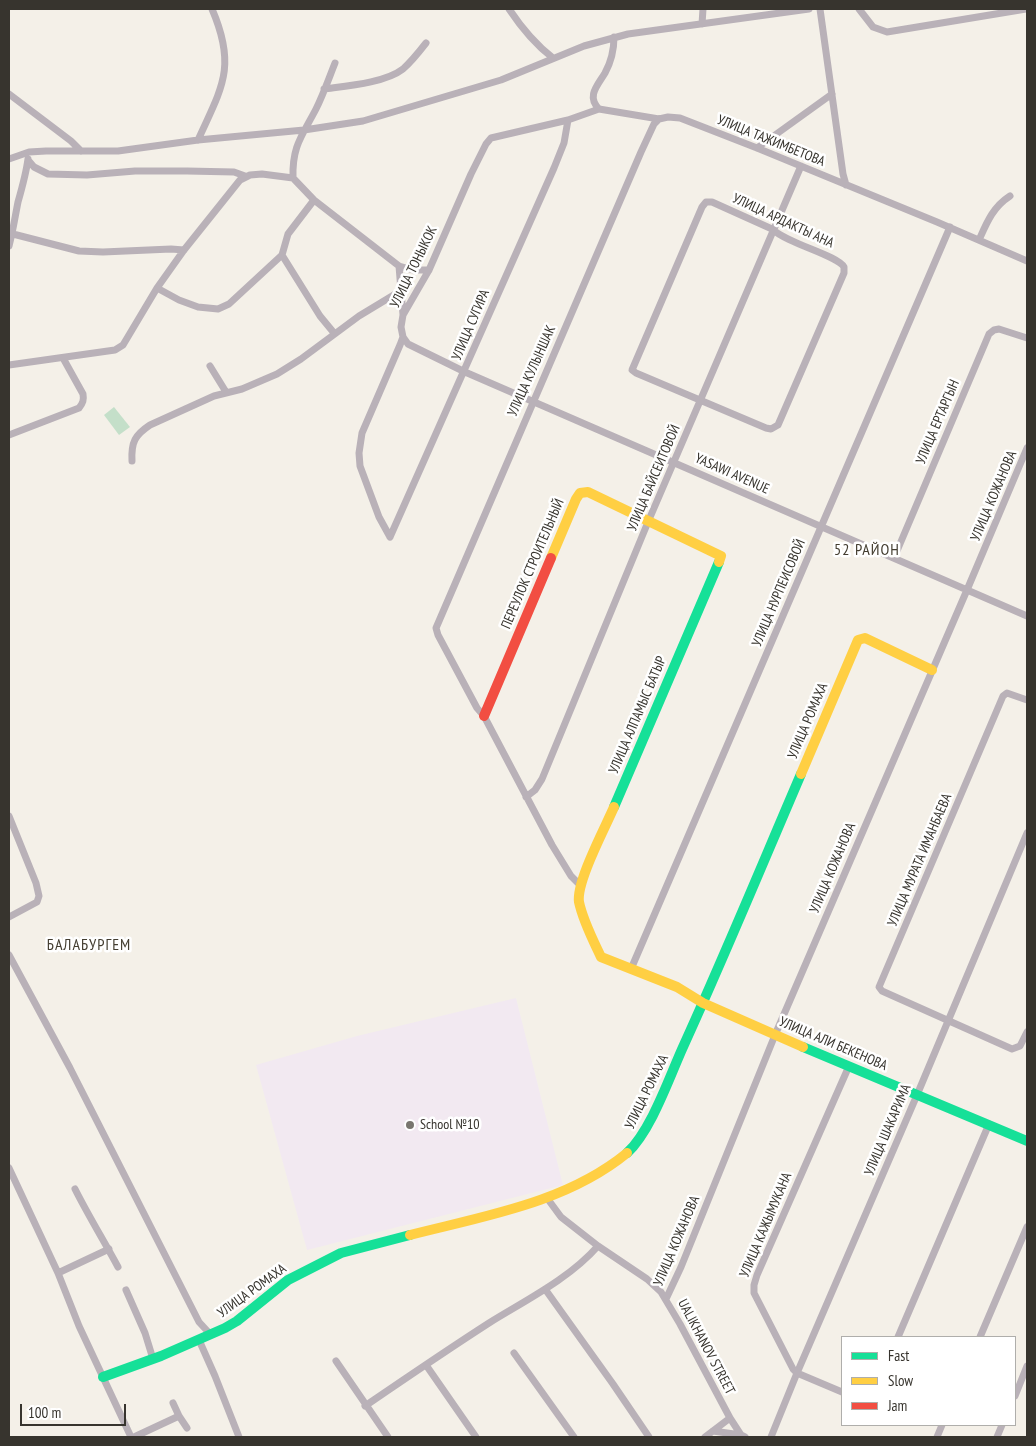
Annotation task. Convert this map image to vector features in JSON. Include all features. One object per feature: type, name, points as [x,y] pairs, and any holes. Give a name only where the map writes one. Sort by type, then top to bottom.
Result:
[{"type":"street","points":[[198,140],[222,87],[226,71],[223,40],[212,9]]},
{"type":"street","points":[[509,9],[542,49],[553,58]]},
{"type":"street","points":[[702,9],[702,24]]},
{"type":"street","points":[[9,159],[81,151],[118,151],[345,124],[382,116],[501,80],[584,46],[614,37],[809,9]]},
{"type":"street","points":[[820,9],[846,185]]},
{"type":"street","points":[[859,9],[873,27],[887,32],[1026,9]]},
{"type":"street","points":[[599,109],[594,104],[592,98],[593,91],[605,72],[614,48],[614,37]]},
{"type":"street","points":[[324,89],[358,84],[388,76],[401,70],[426,43]]},
{"type":"street","points":[[293,178],[297,143],[316,108],[335,63]]},
{"type":"street","points":[[9,94],[71,141],[81,151]]},
{"type":"street","points":[[757,148],[832,94]]},
{"type":"street","name":"УЛИЦА ТАЖИМБЕТОВА","points":[[496,136],[568,120],[599,109],[658,119],[668,117],[684,120],[950,227],[1027,261]]},
{"type":"street","name":"УЛИЦА КУЛЫНШАК","points":[[484,716],[477,708],[438,635],[436,628],[439,617],[641,152],[658,119]]},
{"type":"street","name":"УЛИЦА СУГИРА","points":[[390,537],[554,168],[564,143],[568,120]]},
{"type":"street","name":"УЛИЦА ТОНЫКОК","points":[[390,537],[379,518],[360,466],[359,453],[362,433],[403,337],[401,332],[403,315],[429,270],[486,144],[491,138],[496,136]]},
{"type":"street","points":[[28,156],[34,167],[48,174],[87,175],[134,171],[187,171],[234,172],[245,176],[262,174],[293,178],[314,200],[399,266],[413,270],[429,270]]},
{"type":"street","points":[[9,246],[28,156]]},
{"type":"street","name":"УЛИЦА БАЙСЕИТОВОЙ","points":[[526,796],[535,790],[542,779],[648,522],[801,166]]},
{"type":"street","points":[[9,365],[120,348],[157,288],[184,250],[245,176]]},
{"type":"street","points":[[979,240],[989,217],[999,204],[1010,196]]},
{"type":"street","points":[[157,288],[179,300],[198,307],[218,309],[229,304],[282,255],[288,234],[314,200]]},
{"type":"street","name":"УЛИЦА АРДАКТЫ АНА","points":[[706,202],[712,202],[803,247],[839,261],[844,267],[844,273],[775,427],[769,429],[700,402],[632,370],[702,207],[706,202]]},
{"type":"street","name":"УЛИЦА НУРПЕИСОВОЙ","points":[[630,969],[950,227]]},
{"type":"street","points":[[13,234],[79,251],[184,250]]},
{"type":"street","points":[[282,255],[320,316],[334,334]]},
{"type":"street","points":[[399,266],[403,315]]},
{"type":"street","points":[[132,461],[131,449],[142,430],[214,396],[242,390],[277,374],[358,316],[402,290]]},
{"type":"street","name":"УЛИЦА ЕРТАРГЫН","points":[[894,558],[990,334],[996,329],[1027,338]]},
{"type":"street","name":"YASAWI AVENUE","points":[[403,337],[408,344],[464,372],[1027,616]]},
{"type":"street","points":[[9,435],[79,408],[82,404],[83,394],[63,358]]},
{"type":"street","points":[[210,366],[226,392]]},
{"type":"street","name":"УЛИЦА КОЖАНОВА","points":[[666,1299],[681,1267],[775,1035],[1027,448]]},
{"type":"street","name":"ПЕРЕУЛОК СТРОИТЕЛЬНЫЙ","points":[[484,716],[578,495],[585,491],[648,522]]},
{"type":"street","name":"УЛИЦА АЛПАМЫС БАТЫР","points":[[581,886],[721,556],[648,522]]},
{"type":"street","name":"УЛИЦА РОМАХА","points":[[103,1377],[211,1335],[237,1321],[288,1280],[341,1252],[547,1198],[570,1189],[625,1156],[637,1144],[666,1086],[858,640],[865,638],[932,670]]},
{"type":"street","name":"УЛИЦА МУРАТА ИМАНБАЕВА","points":[[948,1020],[882,991],[879,987],[1003,696],[1007,693],[1012,693],[1027,700]]},
{"type":"street","points":[[484,716],[552,845],[571,876],[581,886]]},
{"type":"street","points":[[9,816],[36,883],[39,896],[37,902],[9,917]]},
{"type":"street","name":"УЛИЦА ШАКАРИМА","points":[[771,1437],[1027,833]]},
{"type":"street","name":"УЛИЦА АЛИ БЕКЕНОВА","points":[[581,886],[579,901],[591,937],[599,954],[604,959],[677,987],[703,1003],[775,1035],[1027,1140]]},
{"type":"street","points":[[9,955],[70,1068],[199,1322],[211,1335]]},
{"type":"street","points":[[948,1020],[1012,1049],[1020,1046],[1027,1032]]},
{"type":"street","name":"УЛИЦА КАЖЫМУКАНА","points":[[797,1373],[788,1363],[754,1293],[754,1285],[849,1066]]},
{"type":"street","points":[[898,1336],[989,1124]]},
{"type":"street","points":[[9,1168],[132,1437],[179,1416]]},
{"type":"street","points":[[74,1189],[90,1220],[100,1232],[118,1267]]},
{"type":"street","name":"UALIKHANOV STREET","points":[[547,1198],[561,1217],[598,1246],[647,1279],[666,1299],[730,1418],[743,1436]]},
{"type":"street","points":[[980,1336],[1027,1227]]},
{"type":"street","points":[[365,1406],[545,1289],[574,1268],[598,1246]]},
{"type":"street","points":[[58,1273],[108,1249]]},
{"type":"street","points":[[545,1289],[649,1437]]},
{"type":"street","points":[[126,1290],[145,1333],[153,1359]]},
{"type":"street","points":[[199,1340],[239,1437]]},
{"type":"street","points":[[514,1353],[574,1437]]},
{"type":"street","points":[[336,1361],[388,1437]]},
{"type":"street","points":[[426,1365],[476,1437]]},
{"type":"street","points":[[1016,1394],[1027,1366]]},
{"type":"street","points":[[797,1373],[841,1392]]},
{"type":"street","points":[[173,1403],[187,1428]]},
{"type":"street","points":[[705,1437],[730,1418]]},
{"type":"street","points":[[713,1431],[743,1436]]},
{"type":"shaded area","name":"School №10","points":[[516,998],[563,1185],[307,1250],[256,1065],[357,1036]]},
{"type":"green space","points":[[114,407],[130,427],[119,435],[104,415]]},
{"type":"traffic: fast","points":[[614,807],[719,562]]},
{"type":"traffic: fast","points":[[627,1153],[644,1132],[659,1103],[801,774]]},
{"type":"traffic: fast","points":[[803,1047],[1027,1141]]},
{"type":"traffic: fast","points":[[103,1377],[161,1356],[225,1328],[237,1321],[288,1280],[341,1253],[410,1235]]},
{"type":"traffic: slow","points":[[551,558],[576,499],[580,493],[588,492],[721,556],[719,562]]},
{"type":"traffic: slow","points":[[801,774],[858,640],[865,638],[932,670]]},
{"type":"traffic: slow","points":[[614,807],[586,869],[579,893],[579,902],[583,916],[601,957],[677,987],[703,1003],[803,1047]]},
{"type":"traffic: slow","points":[[410,1235],[495,1214],[551,1196],[603,1170],[627,1153]]},
{"type":"traffic: jam","points":[[484,716],[551,558]]},
{"type":"place","name":"School №10","points":[[410,1125]]},
{"type":"district","name":"52 РАЙОН","points":[[867,550]]},
{"type":"district","name":"БАЛАБУРГЕМ","points":[[89,945]]}]
